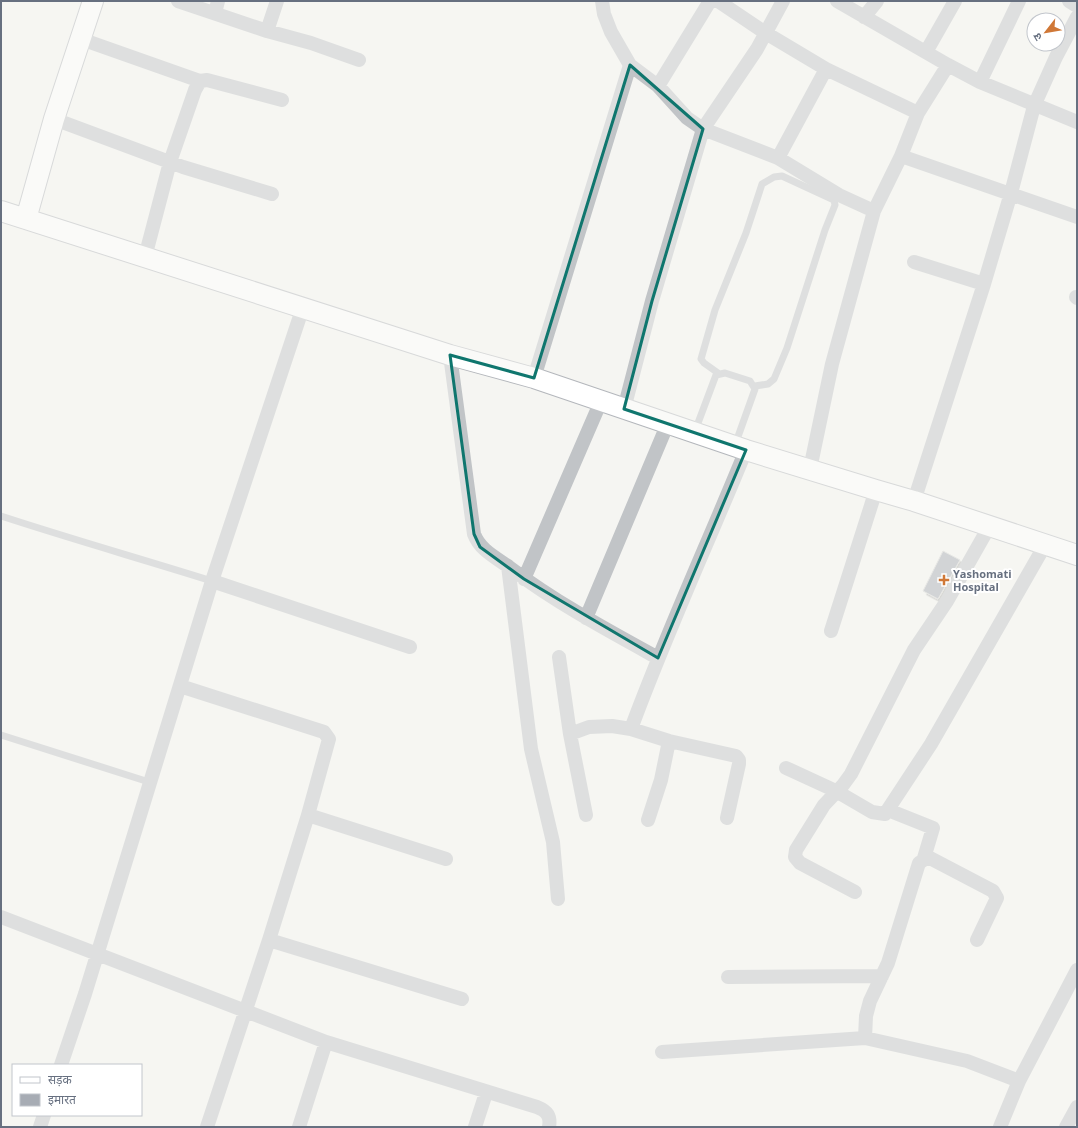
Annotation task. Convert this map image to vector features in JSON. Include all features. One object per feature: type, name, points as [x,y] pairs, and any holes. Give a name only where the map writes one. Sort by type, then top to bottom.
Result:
[{"type":"main road","points":[[26,219],[54,119],[92,1]]},
{"type":"main road","points":[[1,211],[450,355],[534,378],[741,448],[876,490],[914,500],[989,527],[1077,555]]},
{"type":"street","points":[[178,1],[217,7],[267,31],[311,43],[359,60]]},
{"type":"street","points":[[267,31],[277,1]]},
{"type":"street","points":[[602,1],[604,14],[611,32],[630,65],[658,86],[687,118],[703,129],[778,158],[839,195],[874,211]]},
{"type":"street","points":[[658,86],[710,1]]},
{"type":"street","points":[[718,1],[764,32],[826,69],[918,113]]},
{"type":"street","points":[[624,409],[652,301],[703,129],[757,49],[764,32],[783,1]]},
{"type":"street","points":[[837,1],[980,82],[1034,106],[1077,122]]},
{"type":"street","points":[[864,17],[877,1]]},
{"type":"street","points":[[926,52],[955,1]]},
{"type":"street","points":[[980,82],[1019,1]]},
{"type":"street","points":[[1069,1],[1077,6]]},
{"type":"street","points":[[914,500],[1012,193],[1034,106],[1056,57],[1077,17]]},
{"type":"street","points":[[81,39],[200,81],[207,80],[282,100]]},
{"type":"street","points":[[534,378],[630,65]]},
{"type":"street","points":[[810,469],[832,364],[874,211],[901,156],[918,113],[948,65]]},
{"type":"street","points":[[778,158],[826,69]]},
{"type":"street","points":[[145,257],[170,162],[195,90],[200,81]]},
{"type":"street","points":[[54,119],[170,162],[272,194]]},
{"type":"street","points":[[901,156],[1012,193],[1077,217]]},
{"type":"street","points":[[914,262],[984,284]]},
{"type":"street","points":[[61,1064],[212,581],[303,307]]},
{"type":"street","points":[[450,355],[474,534],[480,547],[524,579],[586,618],[658,658]]},
{"type":"street","points":[[524,579],[601,401]]},
{"type":"street","points":[[586,618],[668,423]]},
{"type":"street","points":[[631,729],[658,658],[703,557],[741,448]]},
{"type":"street","points":[[832,631],[876,490]]},
{"type":"street","points":[[855,892],[800,863],[795,857],[796,850],[824,804],[851,774],[914,650],[947,601],[989,527]]},
{"type":"street","points":[[786,768],[836,791],[872,812],[882,814],[888,810],[931,744],[1045,545]]},
{"type":"street","points":[[508,566],[531,749],[553,842],[558,899]]},
{"type":"street","points":[[212,581],[410,647]]},
{"type":"street","points":[[559,657],[570,734],[586,815]]},
{"type":"street","points":[[180,686],[327,734],[329,743],[269,940],[207,1127]]},
{"type":"street","points":[[570,734],[599,725],[631,729],[669,741],[732,754],[738,758],[739,764],[728,818]]},
{"type":"street","points":[[648,820],[661,780],[669,741]]},
{"type":"street","points":[[865,1038],[868,1008],[888,963],[919,863],[924,858],[933,828],[888,810]]},
{"type":"street","points":[[308,815],[446,859]]},
{"type":"street","points":[[924,858],[928,857],[993,891],[996,895],[997,898],[977,940]]},
{"type":"street","points":[[1,917],[97,953],[244,1012],[326,1042],[544,1110],[550,1118],[549,1127]]},
{"type":"street","points":[[269,940],[462,998]]},
{"type":"street","points":[[1000,1127],[1019,1081],[1077,970]]},
{"type":"street","points":[[728,977],[882,976]]},
{"type":"street","points":[[662,1052],[865,1038],[967,1061],[1019,1081]]},
{"type":"street","points":[[299,1127],[326,1042]]},
{"type":"street","points":[[475,1127],[486,1093]]},
{"type":"street","points":[[1066,1127],[1077,1107]]},
{"type":"street","points":[[40,1127],[44,1116]]},
{"type":"lane","points":[[782,176],[834,200],[835,205],[825,230],[787,348],[774,379],[768,384],[755,386],[750,381],[725,373],[718,373],[701,359],[715,310],[746,233],[762,184],[774,177],[782,176]]},
{"type":"lane","points":[[695,432],[714,379],[718,373]]},
{"type":"lane","points":[[741,448],[755,386]]},
{"type":"lane","points":[[1,516],[80,543],[112,550],[212,581]]},
{"type":"lane","points":[[1,735],[149,782]]},
{"type":"highlighted area","points":[[630,65],[703,129],[652,301],[624,409],[746,450],[658,658],[524,579],[480,547],[474,534],[450,355],[534,378]]},
{"type":"building","points":[[943,551],[960,560],[938,599],[923,591]]},
{"type":"place","name":"Yashomati Hospital","points":[[944,580]]}]
